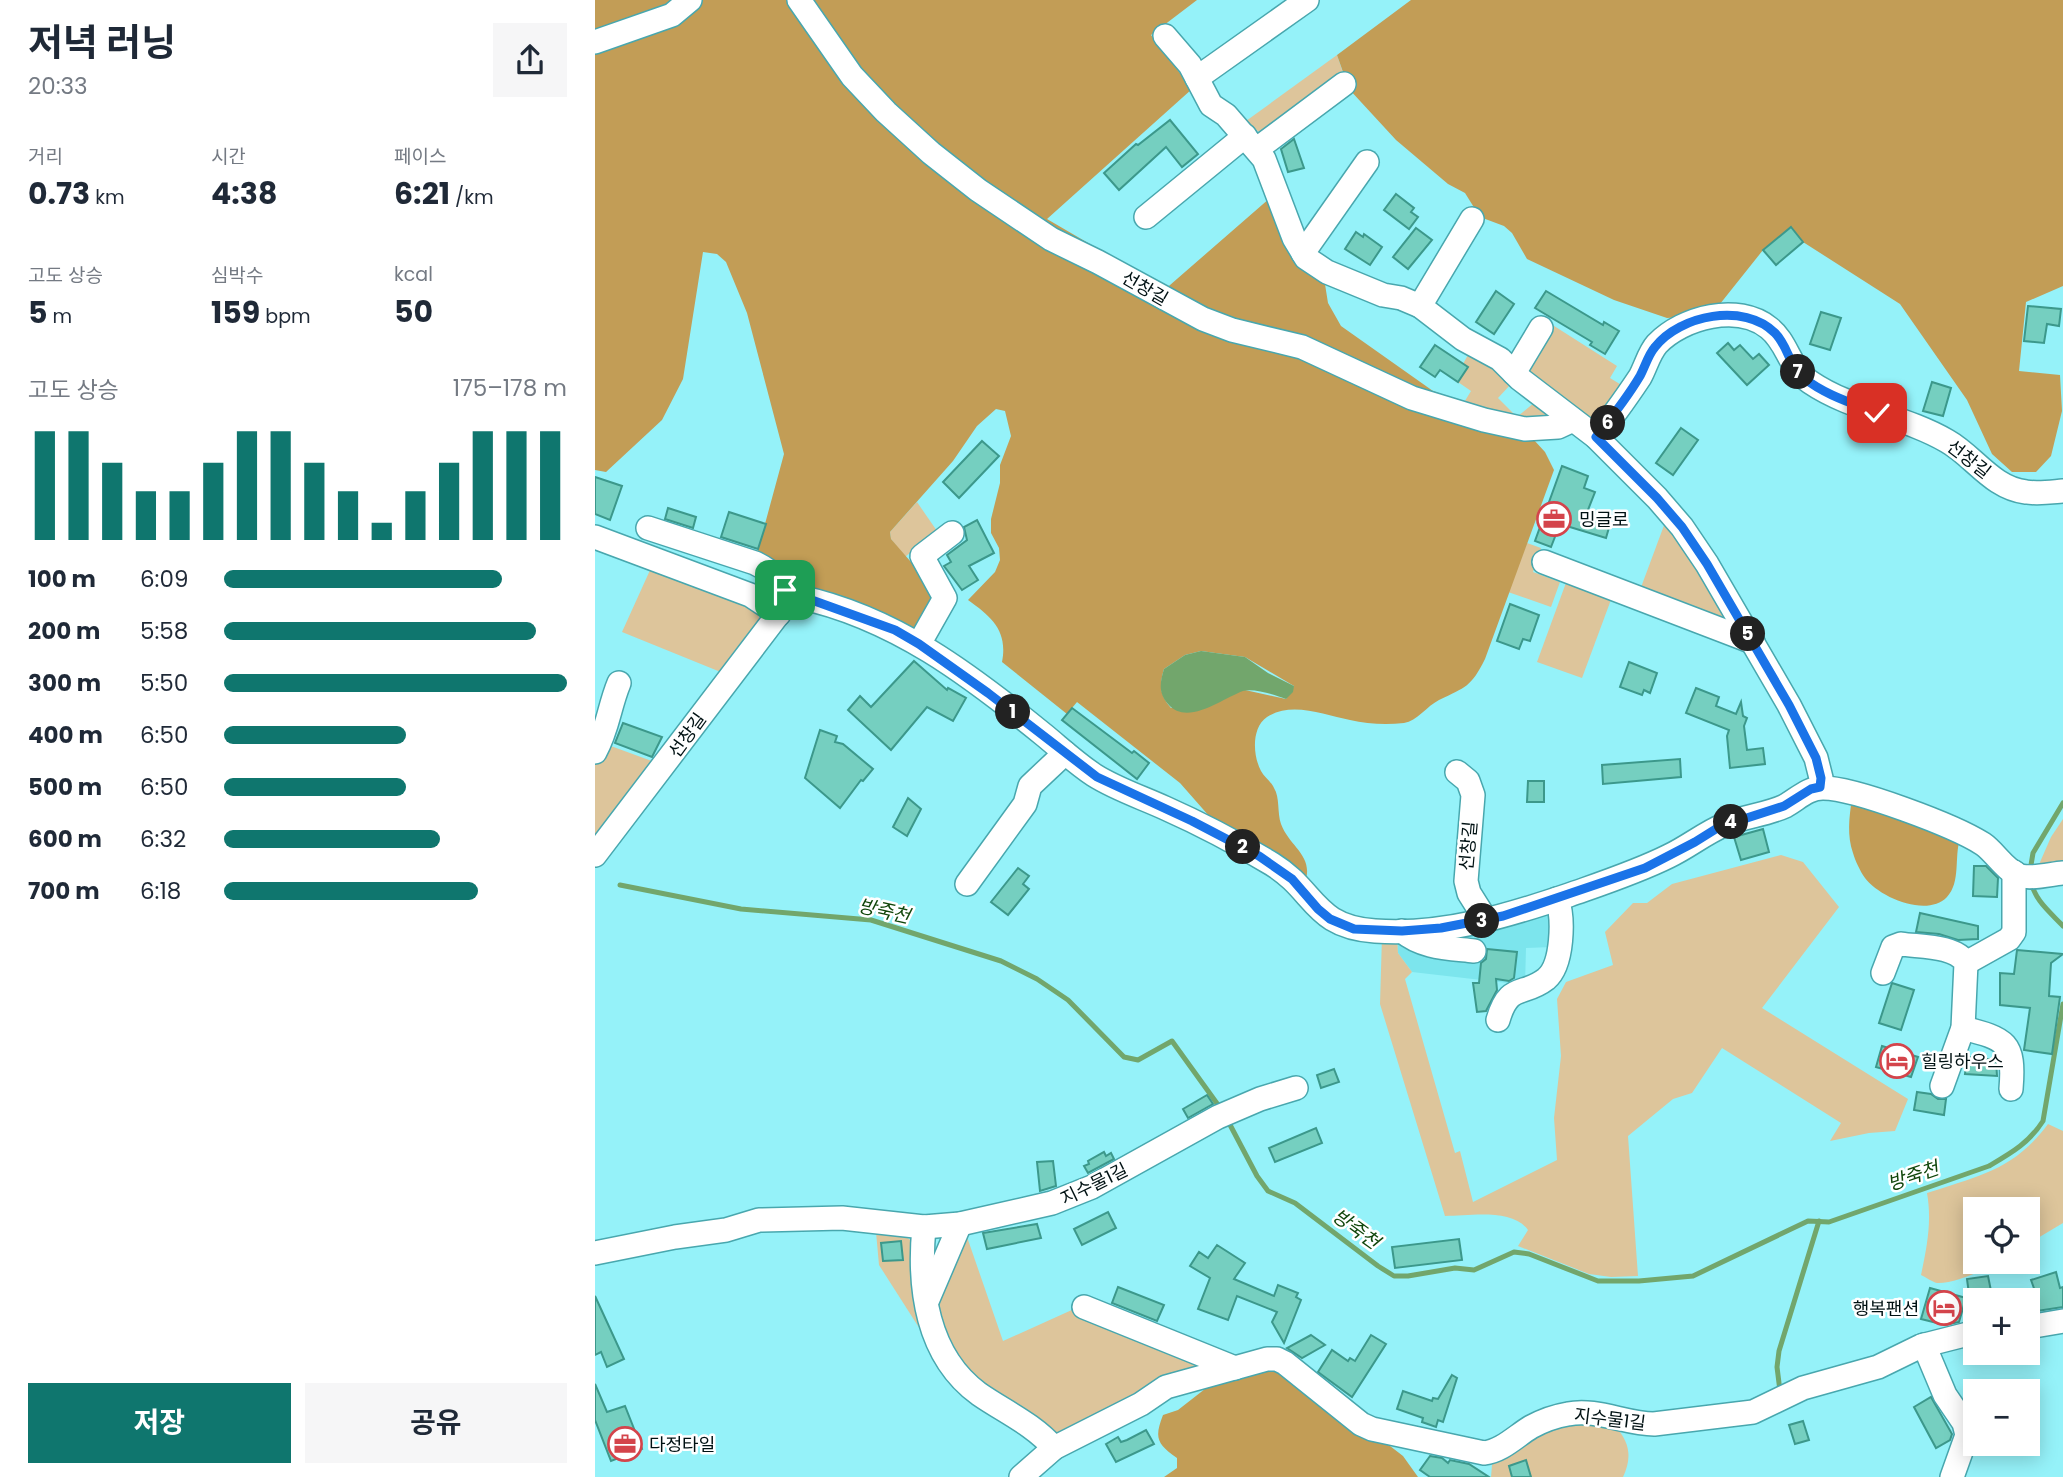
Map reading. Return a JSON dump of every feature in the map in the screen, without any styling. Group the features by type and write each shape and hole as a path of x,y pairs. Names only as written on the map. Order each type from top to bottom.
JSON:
{"lane":[{"path":"595,42 672,15 689,0"},
{"name":"선창길","path":"799,0 852,76 886,112 931,153 978,190 1051,239 1203,319 1232,330 1302,347 1412,398 1484,420 1525,429 1558,426 1573,420"},
{"path":"1197,78 1307,0"},
{"path":"1165,36 1190,65 1211,105 1226,115 1265,159 1294,238 1306,258 1327,272 1383,295 1401,298 1420,306 1463,339 1500,359 1596,437 1657,498 1682,527 1707,564 1789,705 1816,758 1821,778 1820,787"},
{"path":"1146,217 1251,142 1345,83"},
{"path":"1303,253 1367,162"},
{"path":"1420,306 1472,219"},
{"name":"선창길","path":"1596,437 1623,403 1651,353 1661,341 1678,329 1710,316 1739,315 1768,326 1778,335 1795,369 1802,377 1827,392 1946,440 1991,477 2013,489 2037,493 2063,491"},
{"path":"1514,373 1541,328"},
{"path":"648,528 768,569 780,582 784,607"},
{"path":"919,644 945,598 922,556 952,533"},
{"path":"595,537 784,607"},
{"path":"1544,562 1753,642"},
{"path":"784,607 799,597 809,599 885,625 919,644 1107,782 1192,821 1277,867 1330,919 1354,929 1402,931 1441,928 1486,920 1557,899 1645,868 1719,827 1784,806 1811,789 1820,787 1850,792 1906,810 1954,830 1987,847 2017,874 2057,873"},
{"name":"선창길","path":"595,855 784,607"},
{"path":"595,752 608,727 613,697 619,683"},
{"path":"967,884 1025,804 1030,786 1065,753"},
{"name":"선창길","path":"1457,772 1468,781 1473,795 1466,881 1469,892 1486,920"},
{"path":"1966,963 2009,939 2014,932 2017,874"},
{"path":"1498,1020 1506,1000 1513,993 1546,979 1553,971 1562,922 1557,899"},
{"path":"1402,931 1412,940 1430,946 1473,951"},
{"path":"1884,973 1893,947 1901,944 1953,952 1962,956 1966,963 1963,1028 1942,1086"},
{"path":"1963,1028 1992,1035 2003,1042 2010,1052 2013,1065 2011,1089"},
{"name":"지수물1길","path":"595,1253 726,1230 759,1220 842,1219 924,1227 960,1224 1066,1200 1224,1114 1296,1088"},
{"path":"926,1302 960,1224"},
{"path":"924,1227 922,1258 926,1302 931,1329 939,1348 963,1381 1029,1425 1054,1448"},
{"path":"1084,1307 1235,1368"},
{"path":"2040,1325 2063,1321"},
{"name":"지수물1길","path":"1021,1477 1054,1448 1141,1404 1166,1387 1267,1359 1277,1359 1285,1363 1361,1424 1372,1429 1483,1452 1500,1449 1533,1426 1566,1414 1593,1413 1639,1424 1654,1424 1753,1412 1803,1388 1866,1371 1924,1345 1963,1335"},
{"path":"1924,1345 1945,1395 1964,1423 1967,1435 1952,1477"}],"shaded area":[{"path":"595,0 684,0 595,37"},
{"path":"696,0 792,0 847,77 1096,265 1534,440 1545,452 1554,470 1485,659 1471,681 1404,723 1363,722 1287,710 1267,717 1258,728 1255,750 1258,765 1276,792 1281,824 1304,859 1307,875 1304,885 1224,833 1180,783 1077,702 1067,714 1002,662 1003,642 1000,633 991,619 968,600 995,572 1000,560 999,548 991,533 991,519 1000,483 1000,465 1011,436 1005,411 996,409 977,426 953,461 890,532 891,539 937,592 917,636 797,592 756,557 784,454 747,313 726,262 717,254 703,252 683,379 662,420 606,472 595,470 595,47","holes":["1201,651 1245,657 1294,686 1286,699 1245,690 1171,708 1165,699 1161,685 1164,669 1185,655"]},
{"path":"806,0 1197,0 1151,35 1192,89 1047,219 1112,257 1162,292 1270,198 1293,254 1303,266 1324,278 1328,303 1341,326 1433,391 1464,402 1460,409 1420,397 1367,375 1305,344 1231,326 1203,316 1016,211 920,138 888,107 856,71"},
{"path":"1411,0 2063,0 2063,286 2026,302 2019,371 2060,375 2062,411 2051,456 2036,472 2012,472 1992,454 1967,400 1900,304 1803,242 1791,227 1763,250 1716,309 1694,316 1667,318 1614,300 1527,259 1512,233 1504,226 1480,217 1465,193 1448,184 1396,140 1349,89 1337,55"},
{"path":"1337,55 1343,73 1259,132 1246,121"},
{"path":"1551,324 1617,366 1610,378 1623,386 1602,417 1588,417 1527,376 1525,364"},
{"path":"1469,353 1494,364 1511,384 1498,398 1517,417 1535,402 1562,422 1538,426 1460,409 1471,391 1458,382 1468,368 1463,364"},
{"path":"917,502 937,531 905,557 891,539 890,532"},
{"path":"1666,520 1690,553 1731,624 1640,590"},
{"path":"1527,543 1541,548 1533,572 1560,582 1551,607 1508,592"},
{"path":"651,568 727,593 753,609 759,617 761,628 728,675 622,632"},
{"path":"1567,580 1612,597 1582,678 1537,662"},
{"path":"1201,651 1245,657 1294,686 1293,692 1286,699 1248,690 1195,712 1176,710 1168,704 1161,692 1164,669 1185,655"},
{"path":"608,745 660,764 595,848 595,765"},
{"path":"1852,799 1960,839 1956,877 1947,897 1928,906 1916,905 1892,898 1865,878 1851,847 1849,826"},
{"path":"2063,819 2063,867 2037,869 2051,837"},
{"path":"1781,855 1803,862 1839,907 1762,1008 1908,1099 1895,1131 1830,1141 1841,1123 1722,1048 1692,1093 1673,1099 1628,1136 1638,1276 1611,1277 1589,1274 1518,1246 1528,1230 1512,1219 1490,1215 1445,1216 1380,1004 1382,936 1397,937 1398,953 1412,972 1405,979 1455,1153 1460,1151 1473,1202 1557,1160 1554,1118 1561,1056 1557,999 1566,982 1613,965 1605,932 1633,903 1647,903 1672,884"},
{"path":"1545,910 1554,917 1552,947 1526,948 1525,985 1412,972 1398,953 1397,937"},
{"path":"2048,1124 2063,1131 2063,1223 2040,1237 2040,1197 1963,1197 1963,1274 1974,1274 1944,1283 1921,1275 1929,1224 1927,1193 1979,1176 2008,1162"},
{"path":"876,1232 906,1237 915,1243 925,1337 879,1265"},
{"path":"966,1234 1003,1341 1074,1309 1212,1364 1059,1439 970,1381 933,1310"},
{"path":"1276,1368 1354,1429 1390,1446 1403,1456 1418,1477 1164,1477 1177,1468 1177,1458 1165,1449 1159,1440 1163,1415 1178,1410 1219,1378"},
{"path":"1562,1421 1616,1427 1628,1451 1628,1463 1623,1477 1491,1477 1492,1465 1499,1455"}],"building":[{"path":"1170,120 1198,154 1182,167 1166,147 1119,190 1104,173 1136,144"},
{"path":"1294,139 1304,168 1288,172 1281,149"},
{"path":"1396,194 1414,208 1411,212 1418,217 1409,229 1384,210"},
{"path":"1791,227 1803,242 1776,265 1763,250"},
{"path":"1416,228 1432,240 1408,269 1393,257"},
{"path":"1356,232 1363,237 1364,234 1382,247 1370,265 1345,249"},
{"path":"1496,291 1514,304 1494,334 1476,322"},
{"path":"1546,291 1603,325 1604,322 1619,331 1605,354 1590,345 1592,342 1535,308"},
{"path":"2028,306 2061,309 2059,326 2047,324 2044,343 2024,341"},
{"path":"1821,312 1841,318 1830,350 1810,344"},
{"path":"1728,343 1734,350 1740,345 1753,359 1759,354 1769,365 1747,385 1717,353"},
{"path":"1435,345 1468,367 1458,382 1440,370 1435,377 1420,367"},
{"path":"1932,382 1951,388 1943,416 1923,411"},
{"path":"1681,428 1698,440 1673,475 1656,463"},
{"path":"982,441 999,456 959,498 943,482"},
{"path":"1562,466 1588,476 1584,488 1595,492 1586,515 1610,524 1606,538 1560,524 1551,547 1535,541"},
{"path":"595,477 622,486 610,520 595,514"},
{"path":"668,508 696,517 693,528 665,519"},
{"path":"729,512 766,524 758,549 721,537"},
{"path":"977,520 994,553 969,566 978,580 962,590 944,566 951,562 947,555 967,540 964,527"},
{"path":"1510,604 1539,615 1530,641 1523,639 1519,649 1497,641"},
{"path":"914,661 947,690 948,688 966,698 953,721 927,707 891,750 848,710 860,696 871,707"},
{"path":"1629,662 1657,673 1650,693 1644,690 1642,695 1620,687"},
{"path":"1696,688 1719,697 1716,706 1736,714 1741,702 1743,716 1747,718 1744,726 1747,750 1763,748 1765,764 1730,768 1727,736 1729,730 1686,713"},
{"path":"1072,708 1149,763 1137,779 1062,720"},
{"path":"623,723 662,737 652,757 615,743"},
{"path":"820,730 837,736 835,742 843,744 873,769 840,808 805,778"},
{"path":"1680,759 1681,777 1603,784 1602,765"},
{"path":"1528,781 1544,781 1544,802 1527,802"},
{"path":"908,798 921,809 907,836 893,827"},
{"path":"1763,829 1769,852 1741,860 1734,837"},
{"path":"1974,866 1986,866 1998,878 1997,897 1973,896"},
{"path":"1018,868 1029,876 1023,884 1029,889 1008,915 991,902"},
{"path":"1920,913 1978,926 1978,939 1958,940 1939,934 1916,932"},
{"path":"1487,949 1517,952 1514,978 1509,981 1496,979 1497,990 1486,1011 1477,1012 1473,983 1479,983 1481,963 1486,959"},
{"path":"2017,950 2063,954 2051,963 2049,996 2060,997 2052,1054 2024,1050 2030,1008 2000,1005 2000,973 2014,974"},
{"path":"1892,983 1914,990 1901,1030 1879,1023"},
{"path":"1882,1046 1918,1057 1911,1077 1876,1067"},
{"path":"1967,1057 1996,1060 1997,1076 1965,1074"},
{"path":"1334,1069 1339,1082 1321,1088 1317,1075"},
{"path":"1917,1092 1946,1099 1944,1115 1914,1110"},
{"path":"1207,1095 1213,1104 1188,1118 1183,1109"},
{"path":"1316,1128 1322,1143 1275,1162 1269,1148"},
{"path":"1104,1152 1106,1156 1111,1153 1114,1159 1088,1173 1084,1166"},
{"path":"1053,1161 1056,1186 1040,1191 1037,1162"},
{"path":"1108,1212 1116,1228 1082,1245 1074,1229"},
{"path":"1037,1224 1041,1238 987,1249 983,1233"},
{"path":"1459,1239 1462,1260 1395,1268 1392,1247"},
{"path":"901,1241 903,1260 883,1261 881,1243"},
{"path":"1217,1245 1245,1263 1234,1279 1274,1296 1278,1285 1298,1293 1296,1297 1301,1300 1284,1343 1272,1322 1277,1312 1237,1296 1228,1320 1198,1309 1210,1278 1190,1266 1199,1252 1208,1258"},
{"path":"2056,1272 2060,1288 2063,1287 2063,1307 2040,1311 2040,1288 2034,1288 2031,1280"},
{"path":"1988,1276 1990,1288 1968,1288 1967,1279"},
{"path":"1118,1287 1164,1305 1157,1321 1112,1303"},
{"path":"1930,1288 1963,1297 1959,1322 1945,1325 1921,1319"},
{"path":"595,1296 624,1359 607,1367 601,1352 595,1355"},
{"path":"1311,1335 1325,1345 1302,1358 1287,1348"},
{"path":"1371,1335 1386,1344 1352,1397 1318,1372 1332,1350 1348,1361 1350,1358 1355,1361"},
{"path":"1452,1375 1457,1378 1443,1422 1438,1420 1436,1427 1422,1422 1423,1418 1397,1409 1403,1391 1432,1401 1433,1398 1438,1399"},
{"path":"595,1384 607,1412 625,1406 642,1449 611,1461 595,1420"},
{"path":"1931,1397 1952,1434 1950,1440 1936,1448 1914,1407"},
{"path":"1803,1421 1809,1440 1795,1444 1789,1425"},
{"path":"1146,1430 1154,1444 1116,1462 1106,1444 1118,1437 1121,1442 1127,1440"},
{"path":"1430,1456 1442,1458 1448,1463 1450,1460 1469,1464 1489,1477 1430,1477 1420,1470"},
{"path":"1526,1460 1531,1477 1512,1477 1509,1466"}],"waterway":[{"name":"방죽천","path":"2030,871 2033,853 2063,803"},
{"name":"방죽천","path":"2031,881 2039,900 2063,926"},
{"name":"방죽천","path":"620,885 741,909 871,920 1001,961 1037,979 1068,1000 1124,1057 1138,1060 1172,1041 1221,1109"},
{"name":"방죽천","path":"1228,1121 1257,1176 1268,1191 1295,1203 1394,1276 1455,1268 1474,1270 1514,1252 1529,1254 1598,1281 1639,1281 1693,1276 1808,1221 1829,1222 1989,1166 2019,1147 2043,1121 2063,1004"},
{"path":"1780,1391 1777,1367 1779,1351 1819,1221"}],"place":[{"name":"밍글로","path":"1554,519"},
{"name":"힐링하우스","path":"1897,1061"},
{"name":"행복팬션","path":"1944,1308"},
{"name":"다정타일","path":"625,1444"}],"route":[{"path":"785,590 789,601 799,597 809,599 864,617 919,644 1097,777 1192,821 1277,867 1292,879 1318,909 1342,925 1354,929 1402,931 1472,923 1503,916 1645,868 1719,827 1740,818 1784,806 1811,789 1820,787 1821,778 1816,758 1789,705 1707,564 1682,527 1657,498 1596,437 1623,403 1655,347 1678,329 1710,316 1739,315 1753,319 1768,326 1778,335 1795,369 1802,377 1827,392 1877,413"}]}
